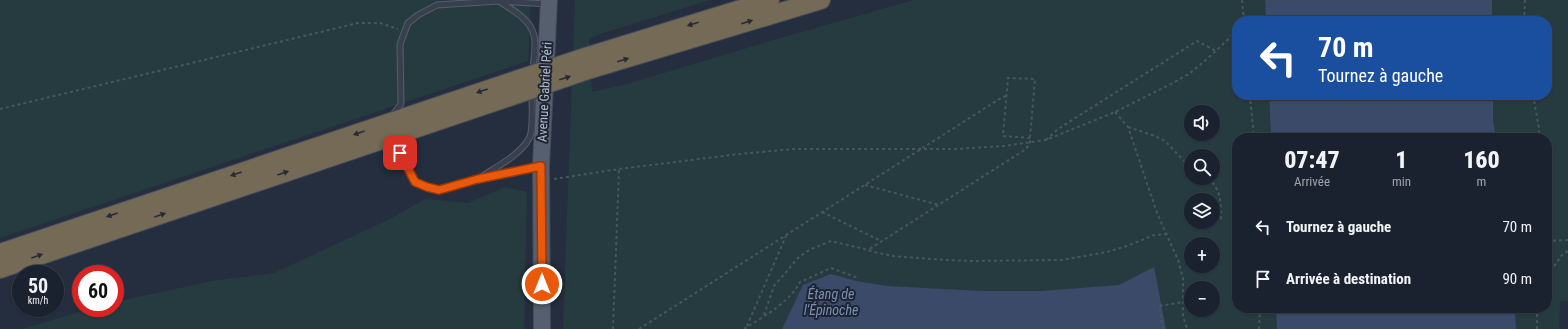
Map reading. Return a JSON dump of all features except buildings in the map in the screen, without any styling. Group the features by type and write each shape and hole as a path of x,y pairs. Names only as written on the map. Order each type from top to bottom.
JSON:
{"highway":[{"path":"0,253 417,113 519,86 770,0"},
{"path":"585,64 821,0"},
{"path":"0,269 371,143 417,113"}],"main road":[{"name":"Avenue Gabriel Péri","path":"542,329 541,166 549,2"}],"lane":[{"path":"386,123 401,104 400,44 408,24 418,15 437,5 498,1 549,2"},
{"path":"478,179 521,150 528,141 531,133 534,37 529,25 521,17 498,1"},
{"path":"400,153 417,113 401,104"},
{"path":"371,143 400,153 415,182 439,190 478,179 541,166"}],"path":[{"path":"1242,0 1244,16"},
{"path":"1524,16 1526,0"},
{"path":"0,109 358,23 380,23 405,31"},
{"path":"553,179 739,154 794,149 954,149 1030,143 1046,140 1115,112 1189,74 1232,36"},
{"path":"1046,140 1058,128 1197,41 1216,51"},
{"path":"868,250 1026,149 1030,143 1035,79 1008,78 1003,136 1030,138"},
{"path":"639,329 1006,96"},
{"path":"1250,100 1254,133"},
{"path":"1534,100 1539,133"},
{"path":"1115,112 1128,128 1166,234 1178,260 1183,278 1184,302 1159,306 1163,329"},
{"path":"1128,128 1155,136 1165,141 1184,161"},
{"path":"614,329 619,169"},
{"path":"866,185 940,205"},
{"path":"1214,185 1219,191 1221,202 1221,222"},
{"path":"822,212 881,241"},
{"path":"764,315 774,286 798,258 809,250 831,242 893,256 930,259 970,261 1062,260 1107,252 1154,235 1166,234"},
{"path":"746,328 786,235"},
{"path":"1552,241 1568,240"},
{"path":"1552,269 1562,255 1568,251"},
{"path":"746,328 794,292 800,282 815,276 824,270 831,268 858,278"},
{"path":"1260,313 1260,329"},
{"path":"1537,313 1537,329"},
{"path":"1184,317 1187,329"}],"green space":[{"path":"0,0 531,0 528,61 0,238"},
{"path":"575,0 710,0 600,34 589,39 592,92 627,84 914,0 1265,0 1266,16 1232,16 1232,100 1269,100 1271,133 1232,133 1232,313 1276,313 1277,329 563,329"},
{"path":"1492,0 1568,0 1568,301 1560,302 1559,329 1516,329 1515,313 1552,313 1552,133 1495,133 1493,120 1493,100 1552,100 1552,16 1492,16"},
{"path":"505,187 527,192 524,329 23,329 72,314 72,317 124,317 124,300 212,281 274,273 392,218 425,199 468,203"}],"water":[{"path":"1265,0 1492,0 1492,16 1266,16"},
{"path":"1269,100 1493,100 1493,120 1495,133 1271,133"},
{"name":"Étang de l'Épinoche","path":"1154,267 1166,329 782,329 803,285 831,274 856,281 887,286 981,291 1041,291 1119,285"},
{"path":"1276,313 1515,313 1516,329 1277,329"}],"route":[{"path":"400,153 415,182 439,190 478,179 541,166 542,284"}]}
